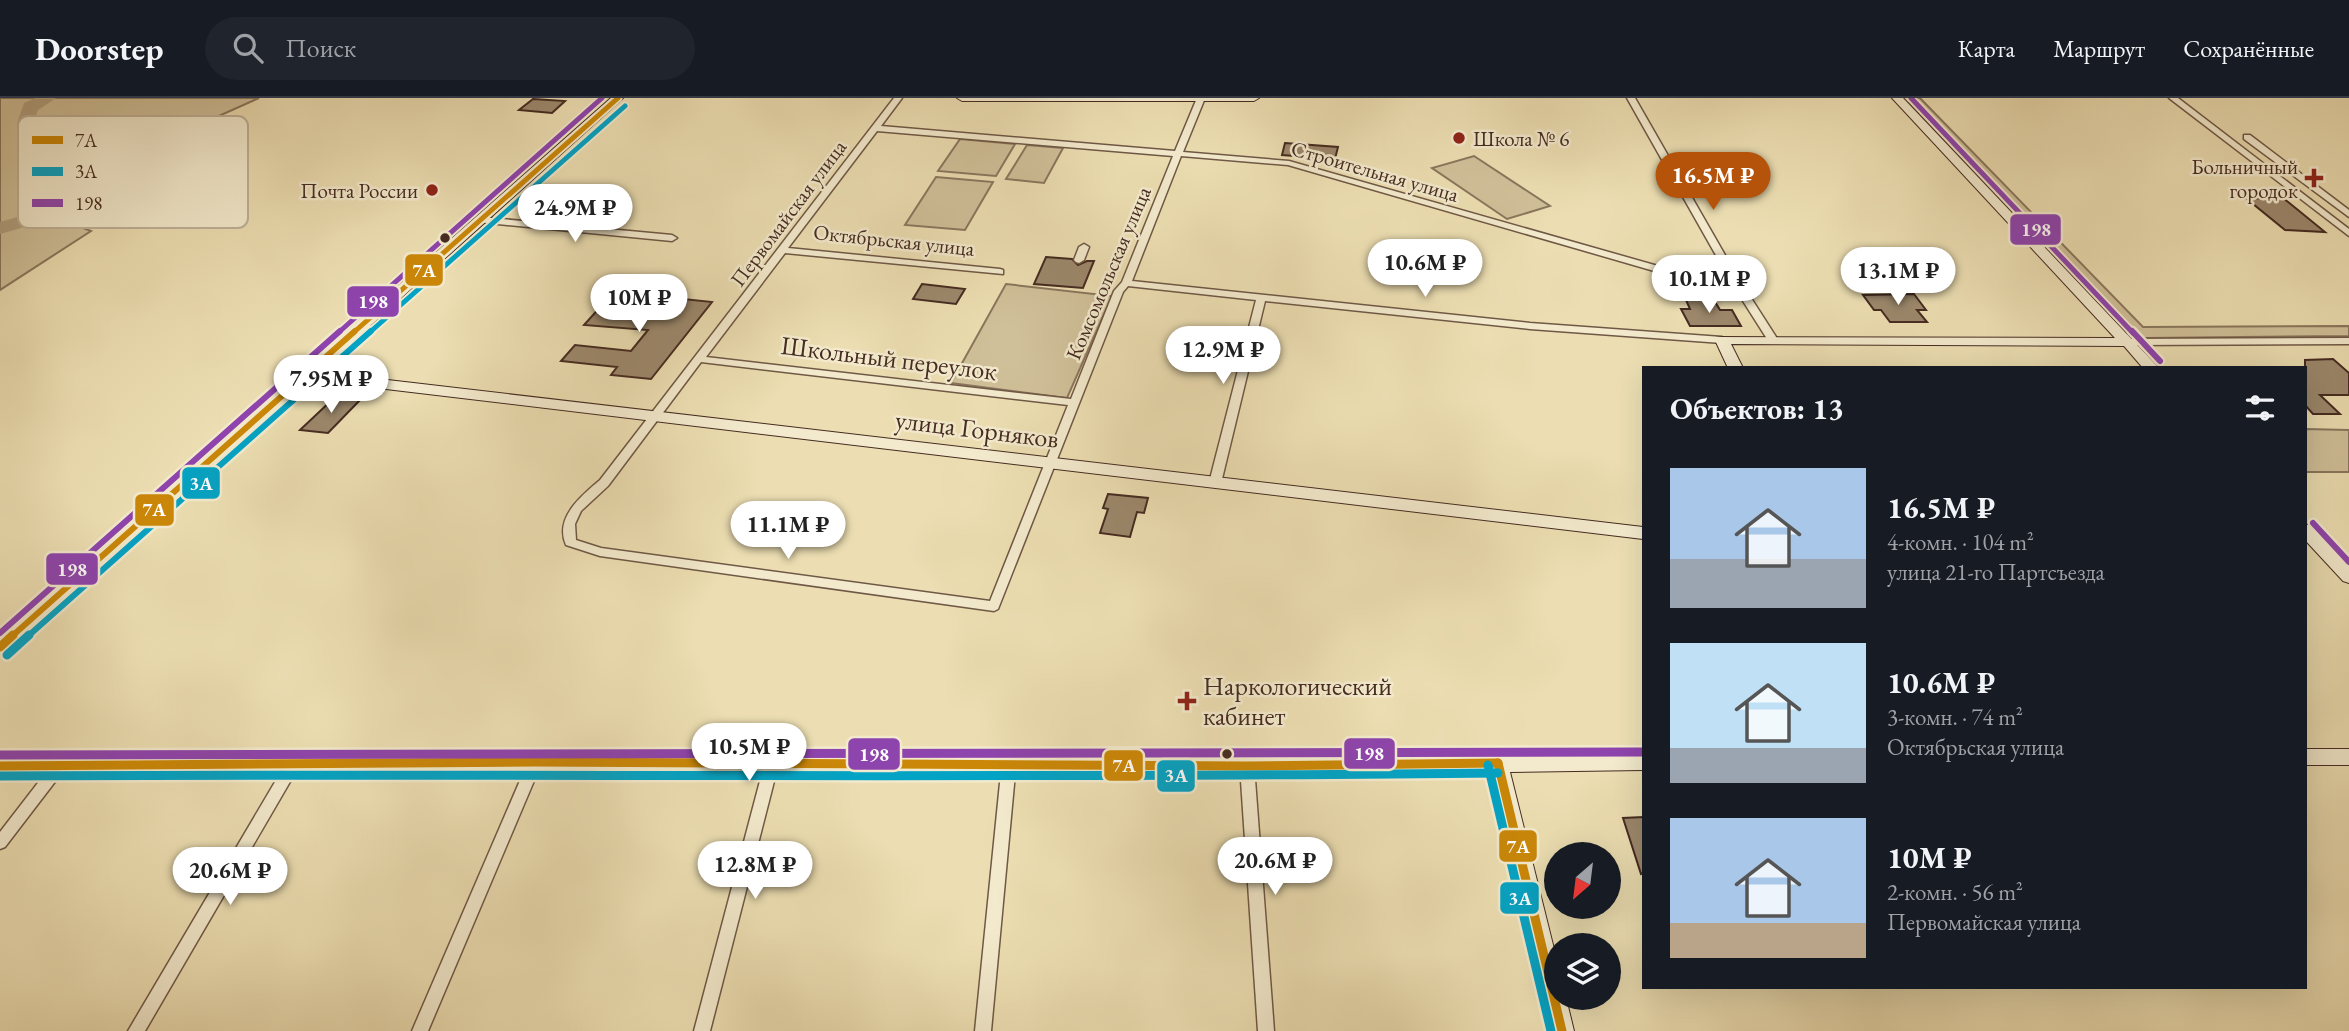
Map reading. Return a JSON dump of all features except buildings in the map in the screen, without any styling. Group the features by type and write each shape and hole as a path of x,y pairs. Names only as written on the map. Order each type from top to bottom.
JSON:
{"main road":[{"path":"0,648 150,518 306,374 618,98"},
{"path":"962,98 1254,98"},
{"path":"1901,100 2150,366"},
{"path":"1735,366 1722,340 2128,342"},
{"name":"улица Горняков","path":"306,374 1642,533"},
{"path":"2307,532 2349,577"},
{"path":"2307,757 2349,757"},
{"path":"0,766 1009,762 1247,766 1642,762"},
{"path":"1498,763 1562,1031"}],"street":[{"name":"Первомайская улица","path":"898,98 604,483 582,502 572,516 567,534 570,542 600,552 994,606 1052,462"},
{"name":"Комсомольская улица","path":"1052,462 1119,291 1126,283 1201,98"},
{"path":"1631,98 1732,276 1773,340"},
{"path":"2173,98 2349,233"},
{"name":"Строительная улица","path":"875,128 1289,163 1671,273 1732,276"},
{"path":"2247,137 2349,214"},
{"path":"480,220 673,238"},
{"path":"1079,260 1084,247"},
{"name":"Октябрьская улица","path":"783,250 1000,272"},
{"path":"1126,283 1530,326 1722,340"},
{"path":"1215,483 1261,297"},
{"path":"2128,342 2349,341"},
{"name":"Школьный переулок","path":"698,359 1075,403"},
{"path":"421,1031 535,762"},
{"path":"702,1031 772,762"},
{"path":"983,1031 1009,762"},
{"path":"136,1031 293,765"},
{"path":"0,843 59,766"},
{"path":"1247,766 1266,1031"}],"shaded area":[{"path":"0,98 259,98 219,116 18,116 18,228 83,228 91,231 0,290"},
{"path":"1908,98 1920,98 2143,327 2349,326 2349,336 2145,338 2130,334 1910,104"},
{"path":"960,139 1015,144 996,176 938,171"},
{"path":"1027,145 1063,148 1044,183 1006,179"},
{"path":"1474,156 1550,206 1507,219 1432,168"},
{"path":"936,177 993,182 965,230 905,225"},
{"path":"1006,284 1112,296 1067,398 951,383"},
{"path":"2307,429 2349,430 2349,472 2307,472"}],"waterway":[{"path":"27,116 30,107 48,98"},
{"path":"0,228 18,223"}],"transit line":[{"name":"198","path":"0,633 602,98"},
{"name":"7А","path":"0,647 618,98"},
{"name":"198","path":"1911,98 2160,361"},
{"name":"3А","path":"7,655 625,106"},
{"name":"198","path":"2313,523 2349,562"},
{"name":"198","path":"0,755 1642,752"},
{"name":"7А","path":"0,766 535,762 1247,766 1498,763"},
{"name":"7А","path":"1498,763 1562,1031"},
{"name":"3А","path":"1488,765 1551,1031"},
{"name":"3А","path":"0,776 535,773 1247,776 1498,773"}],"place":[{"name":"Школа № 6","path":"1459,138"},
{"name":"Больничный городок","path":"2314,178"},
{"name":"Почта России","path":"432,190"},
{"name":"Наркологический кабинет","path":"1187,701"}]}
